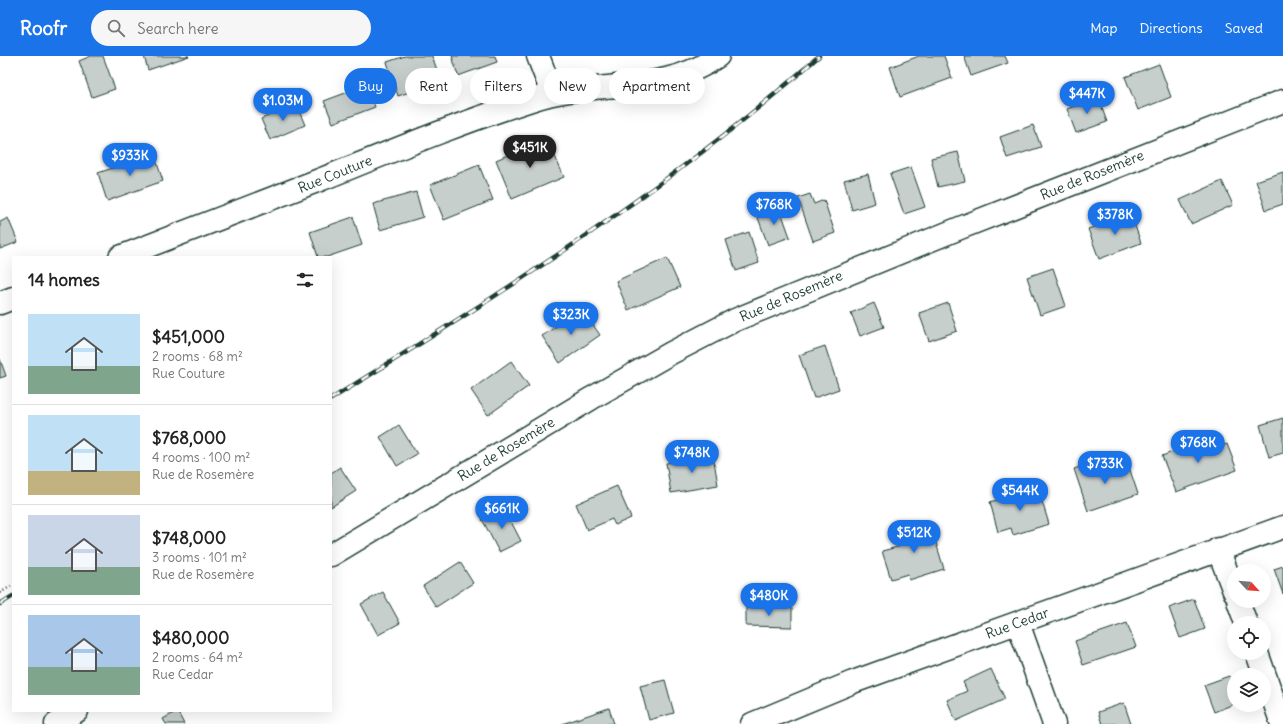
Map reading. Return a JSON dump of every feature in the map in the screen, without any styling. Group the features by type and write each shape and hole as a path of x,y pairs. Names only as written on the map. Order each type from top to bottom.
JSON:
{"street":[{"path":"538,56 544,72"},
{"name":"Rue Couture","path":"601,88 654,82 697,69 718,56"},
{"name":"Rue Couture","path":"123,256 446,130 544,96"},
{"name":"Rue de Rosemère","path":"332,554 586,401 665,356 735,320 960,228 1283,101"},
{"path":"0,303 12,298"},
{"name":"Rue Cedar","path":"752,724 853,682 1283,526"},
{"path":"1218,549 1227,573"},
{"path":"1018,623 1054,724"},
{"path":"1259,660 1282,724"},
{"path":"56,724 76,712"}],"path":[{"path":"0,593 12,586"}],"building":[{"path":"91,56 103,56 115,89 92,97 79,61"},
{"path":"144,56 189,56 148,70"},
{"path":"405,56 432,56 436,68 405,68 405,94 398,96 397,68 389,68 387,62"},
{"path":"452,56 495,56 497,62 480,68 470,68 470,72 462,75 462,68 456,68"},
{"path":"919,56 944,56 952,78 900,97 890,67"},
{"path":"964,56 1005,56 1008,63 971,76"},
{"path":"1159,64 1171,97 1138,110 1125,77"},
{"path":"344,94 344,104 374,104 375,107 333,123 324,101"},
{"path":"1098,97 1107,122 1076,133 1067,109"},
{"path":"296,104 305,125 270,140 261,119"},
{"path":"1033,125 1041,147 1007,158 1000,137"},
{"path":"547,138 564,177 512,199 496,160"},
{"path":"958,152 965,181 938,187 931,158"},
{"path":"154,154 163,181 107,201 98,173"},
{"path":"479,165 493,200 444,220 430,185"},
{"path":"911,167 925,207 904,214 890,174"},
{"path":"1283,172 1283,204 1266,210 1256,181"},
{"path":"868,174 875,203 852,210 844,180"},
{"path":"1222,181 1233,205 1191,224 1180,200"},
{"path":"416,192 423,217 380,230 373,204"},
{"path":"810,194 814,204 824,200 835,233 813,241 798,198"},
{"path":"779,206 790,237 768,245 757,215"},
{"path":"1131,214 1141,243 1099,259 1088,229"},
{"path":"353,217 362,245 330,256 318,256 310,232"},
{"path":"8,218 18,242 0,249 0,222"},
{"path":"749,232 759,263 736,271 726,240"},
{"path":"667,258 680,287 628,310 616,281"},
{"path":"1053,268 1066,306 1040,315 1027,277"},
{"path":"874,303 884,327 860,336 851,313"},
{"path":"948,303 957,331 929,341 919,313"},
{"path":"582,309 600,335 560,363 542,336"},
{"path":"825,346 839,389 814,398 799,355"},
{"path":"0,359 6,376 0,378"},
{"path":"511,361 529,386 488,415 471,390"},
{"path":"1283,418 1283,453 1269,457 1260,425"},
{"path":"399,425 417,454 397,466 380,437"},
{"path":"1212,437 1216,448 1227,444 1237,470 1176,492 1162,456"},
{"path":"713,455 718,485 671,493 666,463"},
{"path":"1099,460 1103,472 1128,464 1138,494 1088,511 1074,469"},
{"path":"340,467 356,491 332,506 332,472"},
{"path":"617,486 631,518 615,525 612,519 587,530 576,504"},
{"path":"1038,488 1049,524 1013,535 1011,528 998,532 990,502"},
{"path":"504,508 521,541 499,552 482,519"},
{"path":"930,523 944,569 909,580 908,574 891,579 882,551 901,546 897,534"},
{"path":"460,562 473,583 436,607 423,586"},
{"path":"1283,566 1283,594 1274,569"},
{"path":"383,592 400,623 378,635 361,604"},
{"path":"1194,599 1205,629 1180,638 1169,608"},
{"path":"746,606 792,608 792,627 746,626"},
{"path":"1127,623 1136,647 1083,665 1075,641"},
{"path":"991,669 1005,699 956,721 947,700 967,691 963,682"},
{"path":"1227,677 1227,707 1214,712 1204,685"},
{"path":"665,680 674,713 649,720 640,686"},
{"path":"1124,703 1131,724 1102,724 1098,712"},
{"path":"609,708 614,724 562,724"},
{"path":"178,712 184,724 166,724 163,719"}],"railway":[{"path":"332,398 458,320 644,195 704,151 762,105 819,56"},
{"path":"0,604 12,597"}]}
